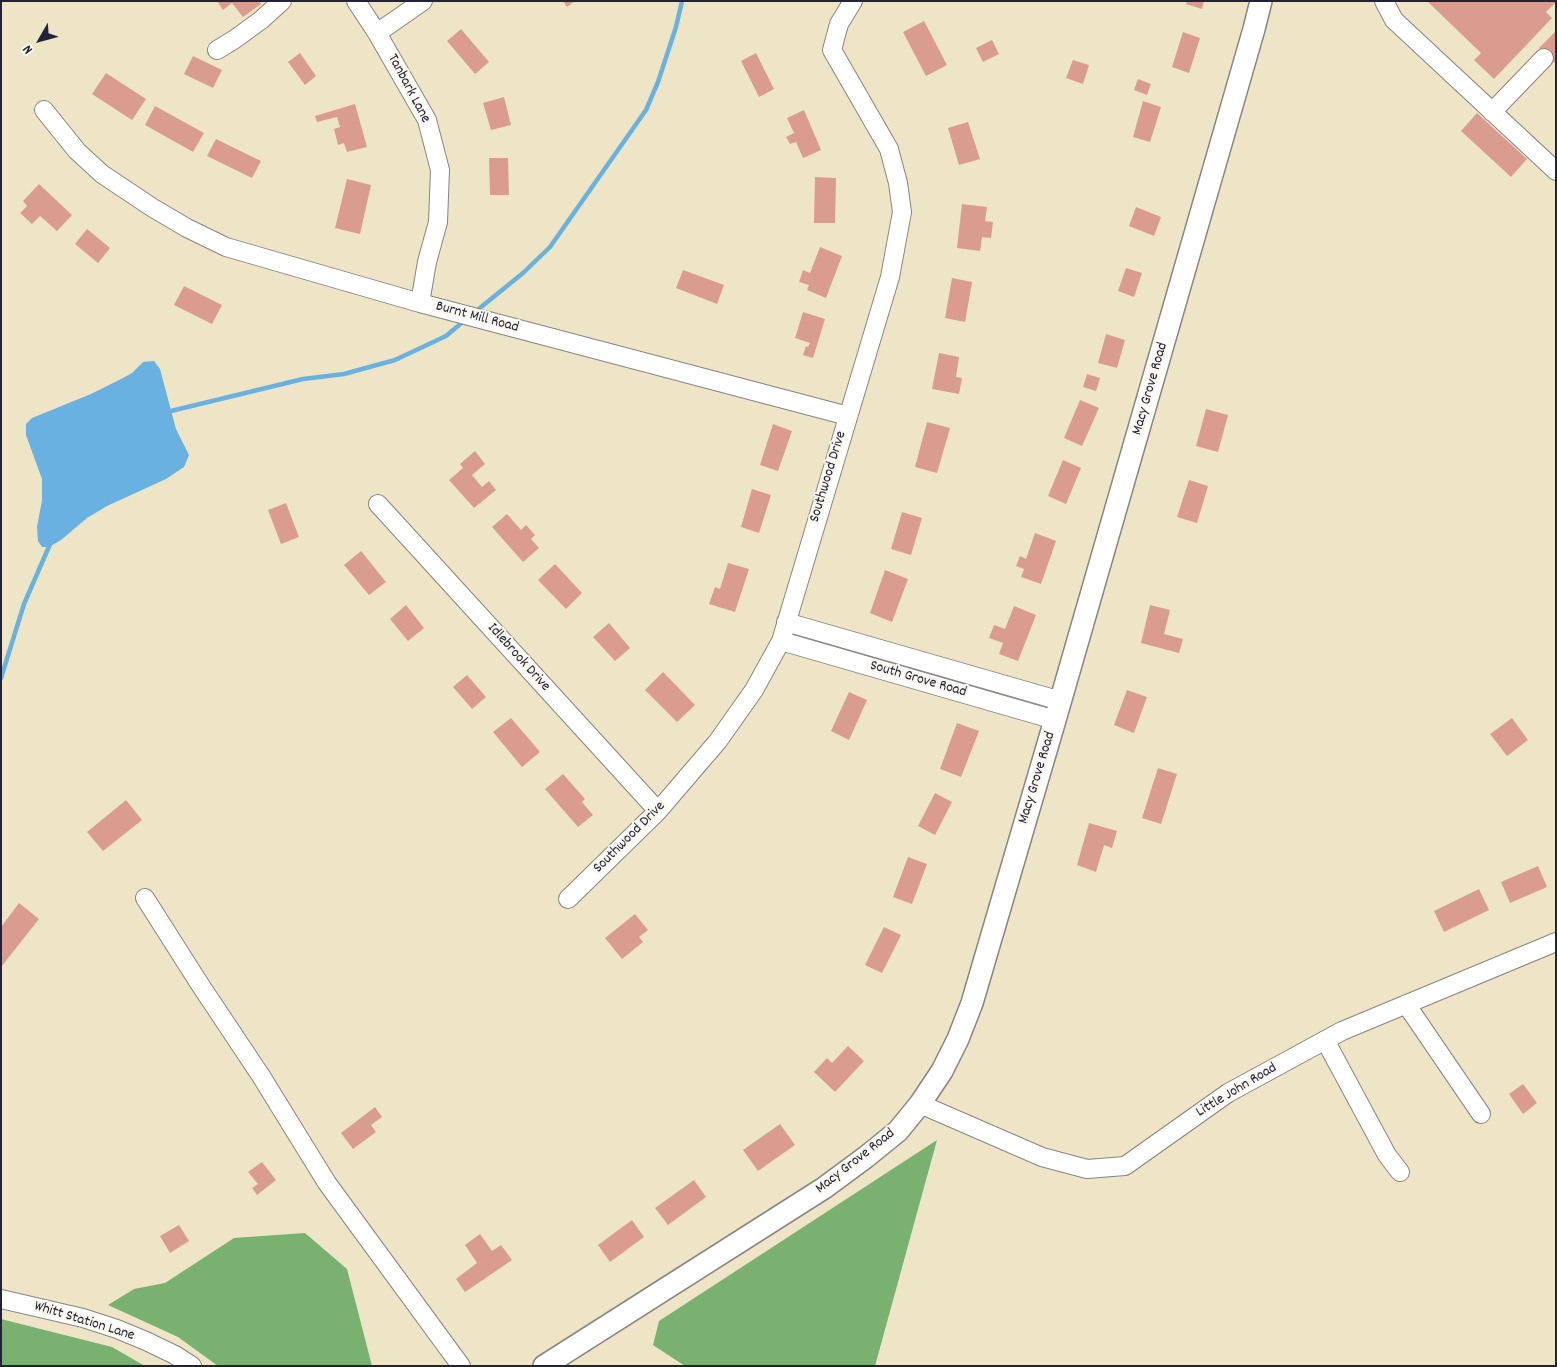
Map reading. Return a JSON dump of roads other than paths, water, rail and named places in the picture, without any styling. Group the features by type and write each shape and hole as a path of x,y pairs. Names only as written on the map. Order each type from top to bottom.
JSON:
{"main road":[{"name":"Macy Grove Road","path":"544,1366 824,1188 866,1158 898,1131 920,1104 946,1063 972,1003 1261,1"}],"street":[{"path":"217,50 254,24 282,1"},
{"name":"Tanbark Lane","path":"356,1 377,33 427,120 440,170 438,222 427,262 420,303"},
{"path":"377,33 423,1"},
{"name":"Southwood Drive","path":"568,899 658,811 718,741 754,690 781,641 890,277 902,212 898,183 889,149 832,50 839,24 853,1"},
{"path":"1384,1 1394,20 1556,171"},
{"path":"1492,112 1544,58"},
{"name":"Burnt Mill Road","path":"44,110 77,151 102,174 187,228 226,246 420,303 848,416"},
{"name":"Idlebrook Drive","path":"378,504 658,811"},
{"name":"South Grove Road","path":"786,622 1058,710"},
{"name":"South Grove Road","path":"781,641 1058,710"},
{"path":"145,898 327,1183 461,1366"},
{"name":"Little John Road","path":"920,1104 1042,1156 1087,1170 1125,1166 1228,1093 1342,1031 1556,942"},
{"path":"1406,1004 1481,1114"},
{"path":"1325,1040 1387,1154 1400,1172"},
{"name":"Whitt Station Lane","path":"1,1298 83,1318 117,1329 175,1355 192,1366"}],"water":[{"path":"154,361 160,369 176,429 189,455 184,467 166,479 107,506 87,518 61,540 49,547 42,547 38,541 37,527 42,500 42,479 26,435 26,424 32,418 91,394 123,378 132,373 143,362"}],"waterway":[{"path":"475,312 523,273 550,247 646,110 658,82 676,27 682,1"},
{"path":"166,414 171,411 303,379 344,374 395,360 446,336 465,320"},
{"path":"1,678 24,604 51,542"}]}
